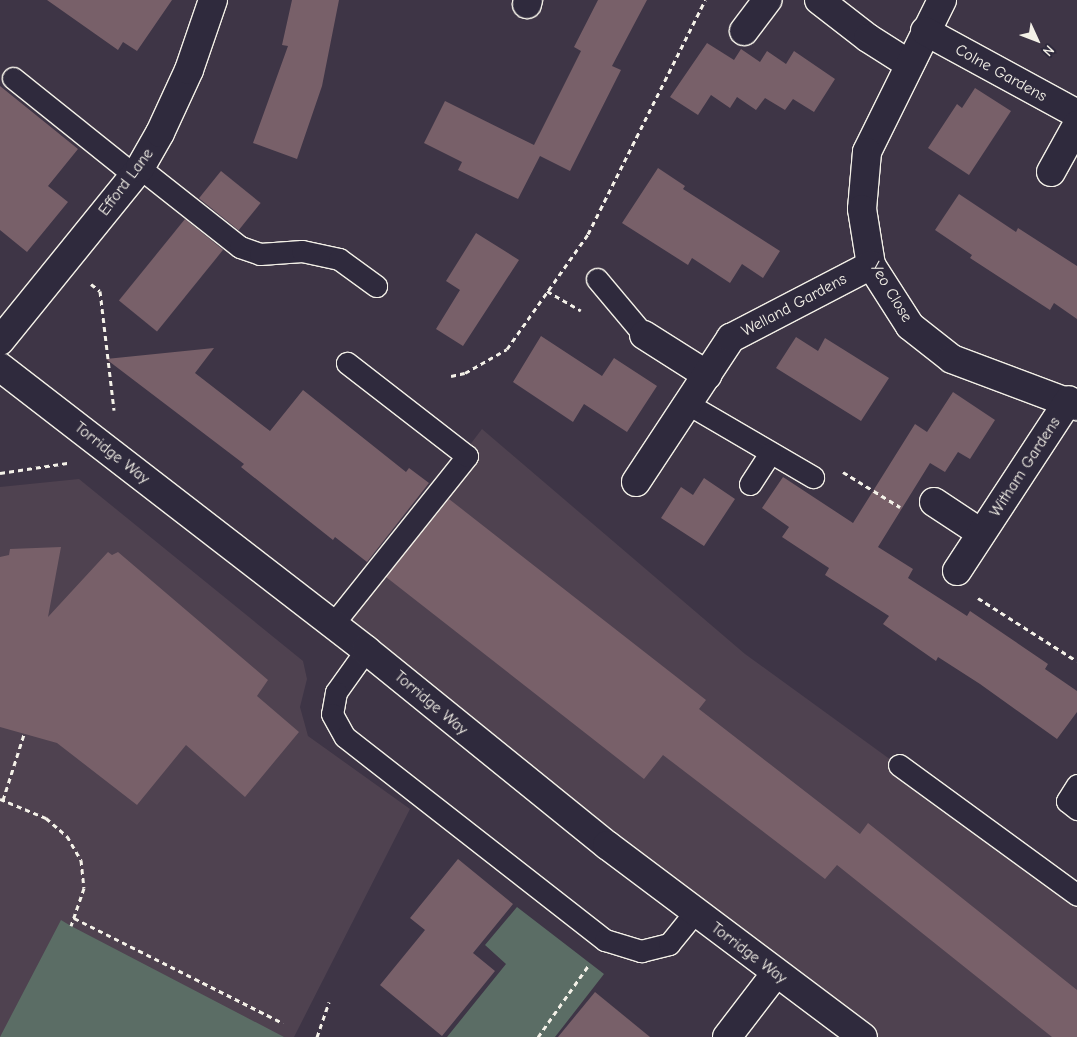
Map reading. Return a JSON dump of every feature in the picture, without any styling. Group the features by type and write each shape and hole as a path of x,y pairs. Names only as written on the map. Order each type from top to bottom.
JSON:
{"street":[{"name":"Efford Lane","path":"0,341 137,172 160,133 189,70 213,0"},
{"path":"744,31 768,0"},
{"path":"820,0 868,38 909,64"},
{"name":"Yeo Close","path":"942,0 925,31 867,152 862,209 871,265 910,326 952,359 1073,403"},
{"name":"Colne Gardens","path":"925,31 1077,114"},
{"path":"1051,172 1077,125"},
{"name":"Welland Gardens","path":"636,482 731,338 871,265"},
{"path":"644,335 707,375"},
{"name":"Torridge Way","path":"0,367 333,624 517,774 695,912 863,1037"},
{"name":"Witham Gardens","path":"957,571 981,533 1073,403"},
{"name":"Witham Gardens","path":"934,502 981,533"},
{"path":"727,1037 776,973"}],"lane":[{"path":"13,78 240,247 260,254 302,251 339,260 376,286"},
{"path":"597,279 644,335"},
{"path":"333,624 467,456 347,363"},
{"path":"688,404 813,478"},
{"path":"750,484 770,453"},
{"path":"366,650 336,692 332,714 345,737 605,940 641,950 669,944 695,912"},
{"path":"899,764 1077,895"},
{"path":"1077,785 1067,801 1077,809"}],"path":[{"path":"451,376 464,373 507,349 588,234 705,0"},
{"path":"0,473 66,464 93,438 114,412 100,291 62,263"},
{"path":"813,478 827,462 922,521 934,502"},
{"path":"957,571 950,580 1077,661"},
{"path":"24,734 1,800 46,818 67,836 81,860 84,888 71,926"},
{"path":"74,918 283,1023"},
{"path":"538,1037 605,940"},
{"path":"317,1037 328,1002"}],"shaded area":[{"path":"482,429 745,654 1077,895 1077,1037 871,1037 333,624"},
{"path":"79,479 303,661 307,679 300,707 308,736 410,809 294,1037 0,1037 0,487"}],"green space":[{"path":"517,907 604,974 555,1037 447,1037 506,964 485,945"},
{"path":"61,920 71,926 284,1037 0,1037"}],"building":[{"path":"47,0 172,0 137,51 123,42 118,50"},
{"path":"292,0 339,0 322,86 297,159 253,143 288,46 282,45"},
{"path":"598,0 647,0 612,66 621,70 570,171 540,156 518,199 458,170 462,162 424,143 445,101 534,145 581,51 574,47"},
{"path":"707,43 734,60 741,49 760,62 767,51 786,64 794,51 835,79 814,112 793,99 785,110 765,98 756,110 737,97 730,108 711,95 698,115 670,97"},
{"path":"0,86 78,149 48,186 68,202 27,252 0,230"},
{"path":"975,88 1011,111 969,175 928,148 957,104 962,108"},
{"path":"658,168 685,186 683,189 780,251 763,278 742,264 730,283 692,258 688,265 622,223"},
{"path":"221,171 261,203 239,230 199,198"},
{"path":"959,194 1016,232 1018,228 1077,266 1077,319 1054,303 1050,310 970,258 972,255 935,230"},
{"path":"185,219 223,250 157,331 119,301"},
{"path":"476,233 519,260 463,346 436,329 460,290 446,281"},
{"path":"541,336 602,376 614,358 657,386 627,432 584,404 573,422 513,382"},
{"path":"796,337 818,351 825,338 889,378 861,421 776,368"},
{"path":"214,348 195,373 270,431 303,390 406,472 409,468 429,483 367,562 335,537 333,540 241,467 244,464 106,359"},
{"path":"953,392 995,420 970,459 958,452 945,472 930,463 878,547 913,569 908,578 967,616 970,611 1048,664 1045,669 1077,691 1077,712 1057,739 980,684 938,657 936,661 883,624 889,616 825,575 829,568 782,537 789,527 762,508 783,477 853,523 915,424 927,432"},
{"path":"704,478 735,499 704,546 661,518 681,487 693,495"},
{"path":"449,499 706,700 699,709 860,834 868,823 1077,990 1077,1037 1052,1037 837,865 825,879 663,755 644,779 386,577"},
{"path":"61,547 48,617 108,552 112,555 118,552 268,680 257,696 299,732 245,797 186,745 137,805 57,743 0,727 0,557 9,555 10,549"},
{"path":"458,859 513,904 473,953 495,971 442,1036 380,985 425,930 410,918"},
{"path":"595,992 650,1037 558,1037"}]}
